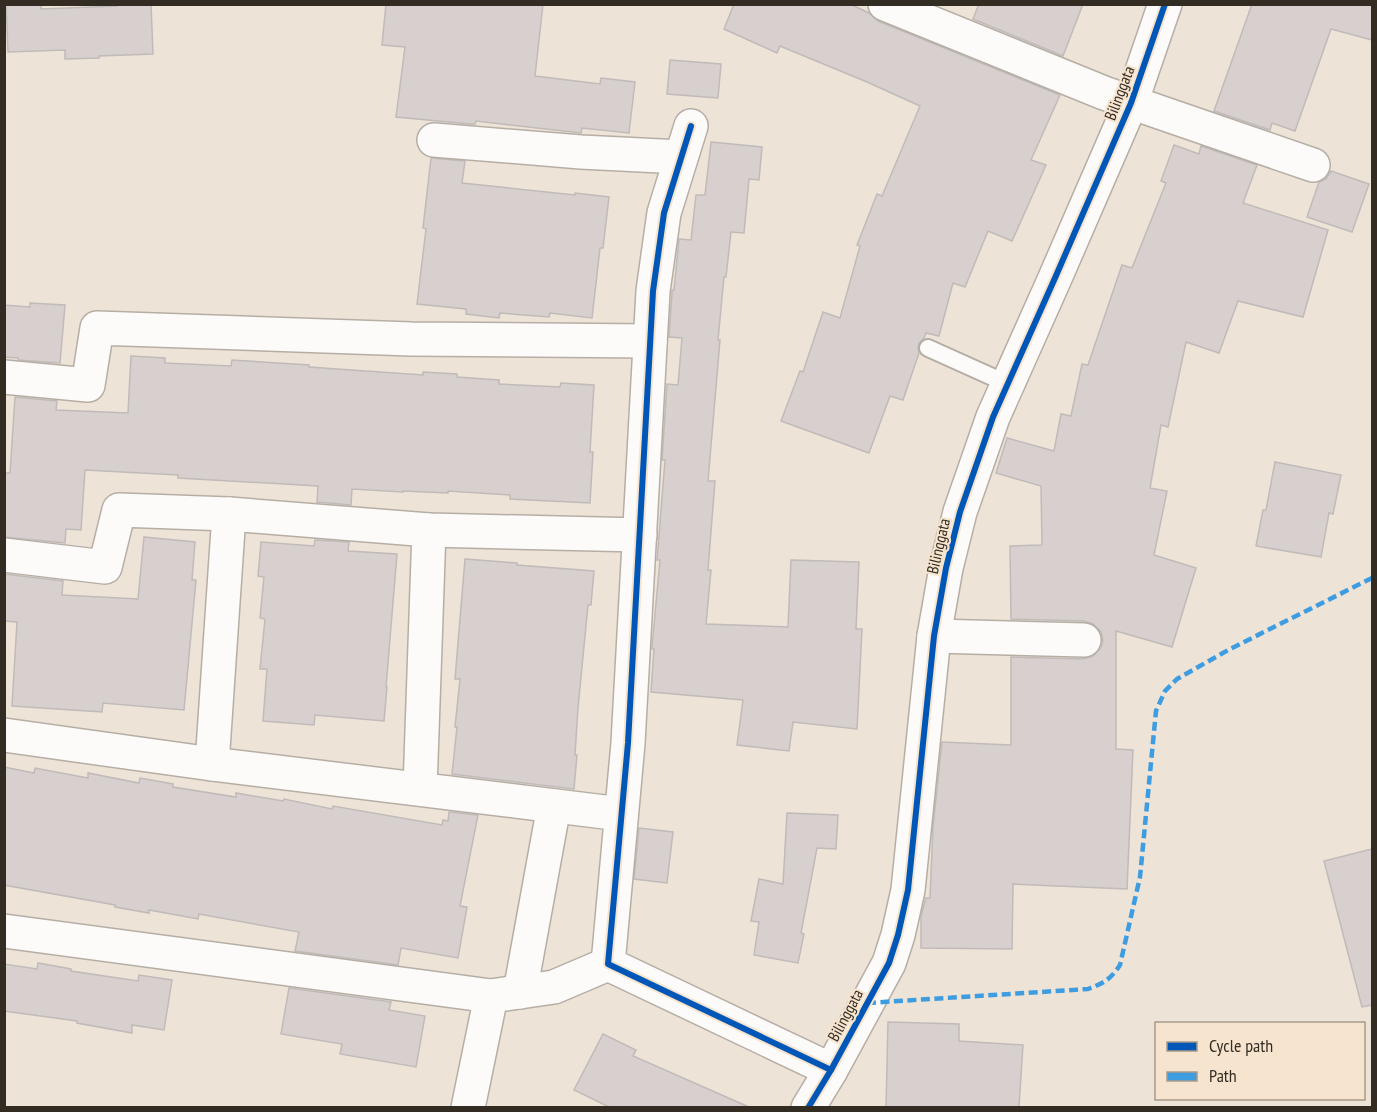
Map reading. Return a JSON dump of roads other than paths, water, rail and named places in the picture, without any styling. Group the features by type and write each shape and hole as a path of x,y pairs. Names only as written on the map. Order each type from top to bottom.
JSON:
{"street":[{"path":"885,4 1074,82 1313,165"},
{"name":"Bilinggata","path":"807,1107 831,1070 889,963 898,935 908,890 933,636 960,512 993,417 1055,278 1117,98 1166,4"},
{"path":"434,140 581,152 686,141 664,213 653,291 627,743 608,964"},
{"path":"4,377 88,385 97,328 411,339 650,341"},
{"path":"4,555 105,567 119,510 229,513 429,530 640,535"},
{"path":"212,764 229,513"},
{"path":"420,789 429,530"},
{"path":"933,636 1084,640"},
{"path":"4,735 212,764 621,814"},
{"path":"468,1107 505,994 554,806"},
{"path":"4,931 505,994 554,987 608,964 831,1070"}],"lane":[{"path":"928,348 1008,384"}]}
